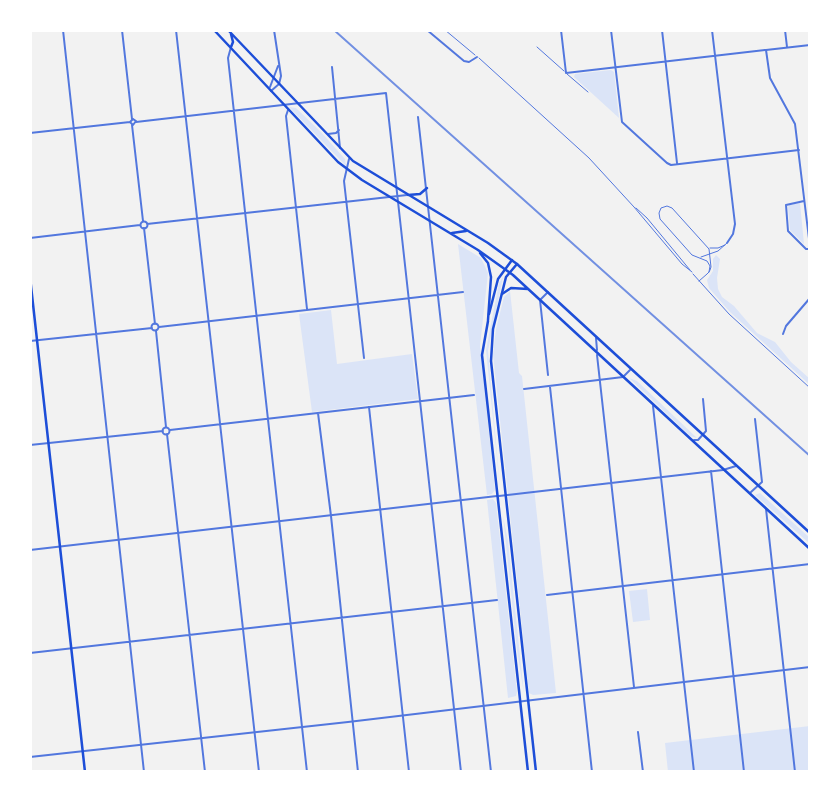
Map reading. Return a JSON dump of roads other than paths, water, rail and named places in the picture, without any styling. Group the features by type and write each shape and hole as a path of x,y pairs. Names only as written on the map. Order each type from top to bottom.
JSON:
{"main road":[{"path":"214,30 347,169 508,271 810,549"},
{"path":"229,31 233,42 231,47"},
{"path":"229,31 349,158 517,264 810,533"},
{"path":"407,195 420,194 427,188"},
{"path":"449,232 457,234 467,231"},
{"path":"478,250 488,263 491,276 488,320"},
{"path":"512,260 493,329 491,361 536,772"},
{"path":"517,264 497,282 482,355 528,772"},
{"path":"30,277 85,772"},
{"path":"502,294 511,288 529,289"}],"street":[{"path":"63,30 144,772"},
{"path":"122,30 131,122 144,221 147,224"},
{"path":"176,30 259,772"},
{"path":"270,90 279,84 281,76 274,30"},
{"path":"427,30 464,61 469,62 477,57"},
{"path":"561,30 566,73 810,45"},
{"path":"611,30 622,122 669,164 799,150"},
{"path":"662,30 677,164"},
{"path":"712,30 735,224 727,243"},
{"path":"785,30 787,48"},
{"path":"231,47 228,54 307,772"},
{"path":"765,50 770,78 794,118 799,150 805,201 810,248 806,249 788,231 786,205 790,202 805,201"},
{"path":"270,90 279,65"},
{"path":"332,66 340,149"},
{"path":"30,134 386,93 461,772"},
{"path":"288,109 286,116 307,310"},
{"path":"418,117 491,772"},
{"path":"326,134 339,130"},
{"path":"349,158 344,181 363,358"},
{"path":"407,195 147,224 144,228 155,324 159,327 463,292"},
{"path":"30,238 140,225 144,221"},
{"path":"140,225 144,228"},
{"path":"548,292 540,300 548,375"},
{"path":"783,334 786,326 810,298"},
{"path":"30,341 152,327 155,324"},
{"path":"152,327 156,331 166,427 163,431"},
{"path":"156,331 159,327"},
{"path":"595,336 634,688"},
{"path":"524,389 623,377 630,370"},
{"path":"550,387 592,772"},
{"path":"166,427 170,430 474,395"},
{"path":"691,441 698,440 706,431 703,399"},
{"path":"652,405 694,772"},
{"path":"369,407 409,772"},
{"path":"318,413 358,772"},
{"path":"748,493 762,482 755,419"},
{"path":"170,430 167,434 205,772"},
{"path":"30,445 163,431 167,434"},
{"path":"30,550 723,470 736,466"},
{"path":"711,471 744,772"},
{"path":"766,509 795,772"},
{"path":"547,595 810,564"},
{"path":"30,653 497,600"},
{"path":"30,757 404,716 810,667"},
{"path":"639,732 643,772"},
{"path":"800,772 810,771"}],"lane":[{"path":"445,30 589,158 650,221 729,314 810,388"},
{"path":"537,47 588,92"},
{"path":"699,281 709,272 712,264 705,244 672,208 667,206 660,209 660,219 692,255 709,262 709,272"},
{"path":"705,244 715,249 727,243"},
{"path":"699,258 727,243"}],"railway":[{"path":"334,30 810,456"}]}
